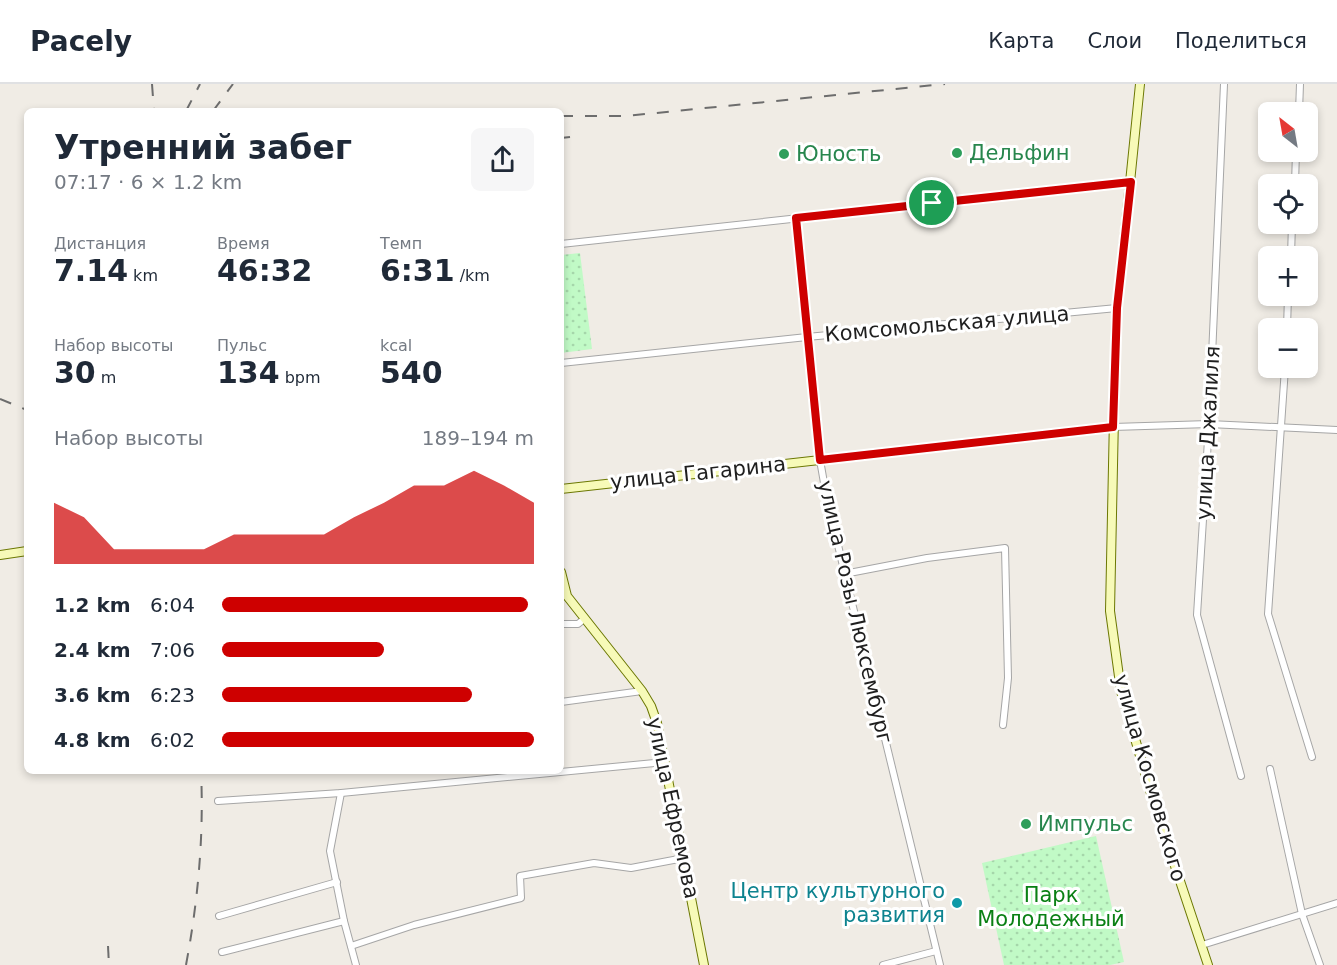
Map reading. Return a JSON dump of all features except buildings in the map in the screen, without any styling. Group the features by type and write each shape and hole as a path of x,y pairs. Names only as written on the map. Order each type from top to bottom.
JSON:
{"street":[{"name":"улица Космовского","path":"1140,84 1117,308 1110,611 1120,692 1208,965"},
{"name":"улица Джалиля","path":"1224,84 1209,424 1197,615 1241,776"},
{"path":"1299,102 1300,84"},
{"path":"564,244 1131,182"},
{"name":"улица Розы Люксембург","path":"796,218 820,460 844,574 940,965"},
{"name":"Комсомольская улица","path":"564,363 1117,308"},
{"path":"1283,378 1268,614 1312,757"},
{"name":"улица Гагарина","path":"564,489 1113,427 1209,424 1337,430"},
{"path":"844,574 927,558 1005,548 1008,678 1003,725"},
{"path":"0,555 24,551"},
{"name":"улица Ефремова","path":"564,584 567,596 642,691 651,706 665,762 704,965"},
{"path":"564,624 578,624 584,619"},
{"path":"564,702 642,691"},
{"path":"564,772 665,762"},
{"path":"1270,769 1302,914 1320,965"},
{"path":"218,801 341,793 540,774"},
{"path":"341,793 330,850 344,921 356,965"},
{"path":"351,946 414,925 521,898 520,876 594,863 631,868 684,858"},
{"path":"219,916 337,882"},
{"path":"1202,945 1337,903"},
{"path":"222,952 344,921"},
{"path":"883,965 936,951"}],"green space":[{"path":"580,253 592,349 564,353 564,255"},
{"name":"Парк Молодежный","path":"1096,836 1124,962 1110,965 1004,965 982,863"}],"railway":[{"path":"152,84 154,108"},
{"path":"188,108 200,84"},
{"path":"215,108 233,84"},
{"path":"564,116 626,116 945,84"},
{"path":"564,138 570,137"},
{"path":"0,399 24,409"},
{"path":"186,965 199,868 202,820 201,774"},
{"path":"108,946 109,965"}],"place":[{"name":"Дельфин","path":"957,153"},
{"name":"Юность","path":"784,154"},
{"name":"Импульс","path":"1026,824"},
{"name":"Центр культурного развития","path":"957,903"}],"route":[{"path":"1131,182 1117,308 1113,427 820,460 796,218 932,203 1131,182"}]}
